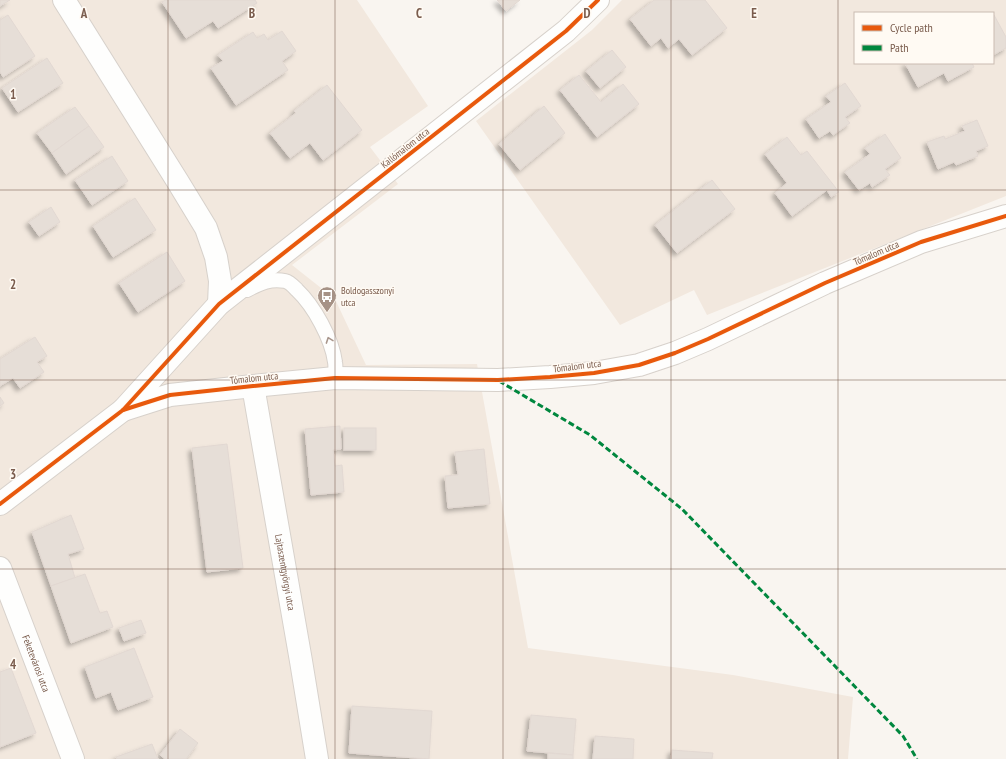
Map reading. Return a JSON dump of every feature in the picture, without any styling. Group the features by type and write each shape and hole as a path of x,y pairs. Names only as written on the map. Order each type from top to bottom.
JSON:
{"street":[{"path":"64,0 206,228 216,257 220,281 219,304"},
{"name":"Kallómalom utca","path":"219,304 566,31 598,0"},
{"name":"Tómalom utca","path":"123,410 170,395 335,378 498,380 550,378 594,373 639,365 675,353 708,339 825,283 921,242 1006,216"},
{"name":"Tómalom utca","path":"0,504 123,410 219,304"},
{"name":"Lajtaszentgyörgyi utca","path":"253,386 317,759"},
{"name":"Feketevárosi utca","path":"0,568 73,759"}],"lane":[{"path":"219,304 258,284 273,279 287,281 302,295 325,329 336,363 335,378"}],"shaded area":[{"path":"0,0 357,0 428,106 370,147 398,184 292,265 335,299 366,365 477,364 528,648 733,675 853,697 848,759 0,759"},
{"path":"622,0 1006,0 1006,196 707,315 694,290 620,325 476,121 592,30"}],"building":[{"path":"0,0 10,0 0,6"},
{"path":"165,0 255,0 257,3 218,28 213,21 186,38 162,2"},
{"path":"497,0 520,0 506,11"},
{"path":"654,0 705,0 727,28 692,55 679,39 668,48 661,38 651,46 630,19"},
{"path":"8,15 35,56 3,77 0,72 0,20"},
{"path":"994,15 1006,37 1006,48 994,54"},
{"path":"282,31 296,51 282,61 288,70 236,105 211,68 223,61 218,55 253,32 257,38 264,34 268,40"},
{"path":"612,50 626,67 600,88 586,71"},
{"path":"47,58 63,83 18,112 2,88"},
{"path":"906,64 972,64 974,67 948,81 944,73 918,87"},
{"path":"579,75 601,102 623,84 639,104 597,137 560,90"},
{"path":"845,83 861,106 845,117 850,123 833,135 830,131 819,138 806,119 831,102 826,96"},
{"path":"327,85 362,130 323,160 310,143 290,158 270,133 296,113 294,111"},
{"path":"544,106 565,133 520,170 499,144"},
{"path":"75,107 89,126 52,153 37,133"},
{"path":"977,120 988,146 976,151 978,156 956,165 954,162 938,169 927,142 944,136 945,139 965,131 962,126"},
{"path":"89,126 104,147 66,174 52,153"},
{"path":"885,134 901,158 885,169 890,175 872,187 870,183 859,190 845,172 870,154 865,148"},
{"path":"787,137 801,155 807,151 839,192 831,197 827,190 792,216 775,193 787,183 765,154"},
{"path":"112,156 128,181 92,205 75,180"},
{"path":"712,180 735,209 677,253 655,225"},
{"path":"135,198 156,230 113,257 93,226"},
{"path":"51,207 60,222 39,236 29,222"},
{"path":"167,252 185,281 138,312 119,283"},
{"path":"35,337 47,356 37,362 44,372 20,388 13,378 0,386 0,359"},
{"path":"0,397 4,403 0,406"},
{"path":"340,426 341,449 333,450 335,466 342,465 344,492 311,495 305,429"},
{"path":"344,428 376,428 376,450 344,450"},
{"path":"227,444 243,568 207,572 192,448"},
{"path":"484,449 490,504 448,508 445,476 458,475 455,452"},
{"path":"71,515 84,549 68,554 75,578 51,586 32,532"},
{"path":"85,574 100,613 107,611 113,627 71,643 51,586"},
{"path":"141,620 146,633 124,641 119,628"},
{"path":"134,648 153,697 118,710 111,692 96,698 85,667"},
{"path":"11,668 36,733 0,747 0,672"},
{"path":"352,706 432,711 429,759 349,753"},
{"path":"531,715 576,719 573,755 527,751"},
{"path":"180,729 198,743 186,759 165,759 160,755"},
{"path":"595,736 634,739 633,759 593,759"},
{"path":"152,744 158,759 117,759 116,757"},
{"path":"672,750 713,753 712,759 671,759"},
{"path":"548,753 573,755 573,759 548,759"}],"marked path":[{"path":"499,381 590,435 682,509 903,736 917,759"}],"cycle path":[{"path":"0,504 123,410 219,304 566,31 598,0"},
{"path":"123,410 170,395 335,378 498,380 594,373 639,365 675,353 708,339 825,283 921,242 1006,216"}],"place":[{"name":"Boldogasszonyi utca","path":"327,313"}]}
